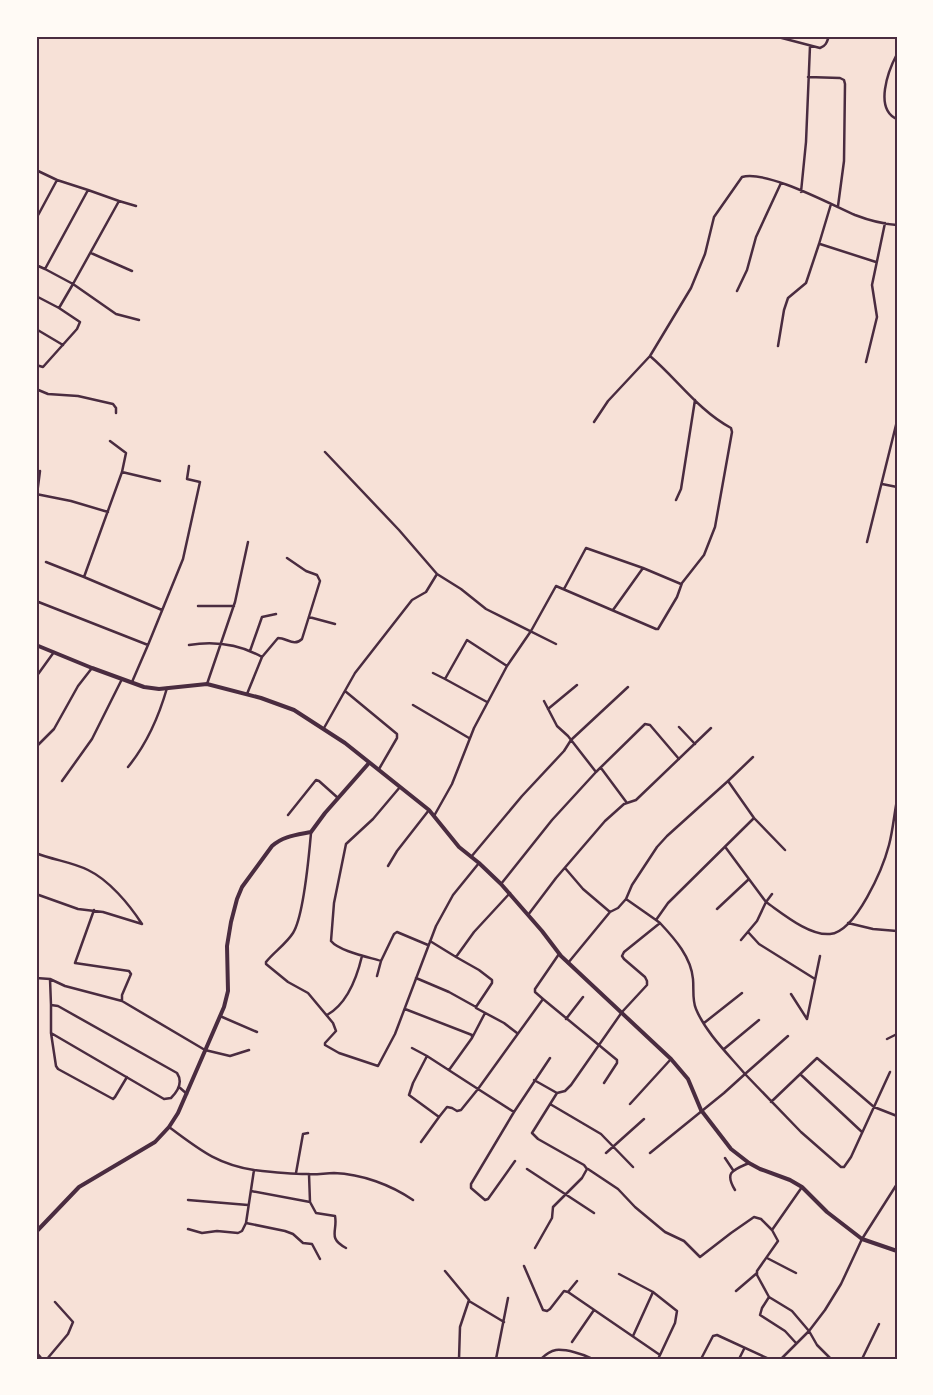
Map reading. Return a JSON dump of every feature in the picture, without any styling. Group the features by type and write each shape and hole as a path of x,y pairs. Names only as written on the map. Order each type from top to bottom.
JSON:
{"main road":[{"path":"36,644 92,668 132,683 152,688 207,684 247,694 294,710 324,728 429,810 459,847 479,862 502,884 559,954 671,1059 688,1079 701,1110 731,1149 760,1169 790,1180 802,1187 827,1212 862,1239 897,1251"},
{"path":"36,1232 79,1187 149,1146 169,1127 185,1099 220,1016 228,991 227,946 230,922 242,887 272,846 278,841 311,832 369,763"}],"street":[{"path":"778,37 820,48 824,46 829,36"},
{"path":"801,192 808,121 810,46"},
{"path":"897,54 890,70 885,93 887,112 890,116 897,119"},
{"path":"808,77 840,78 844,80 845,84 844,161 838,206"},
{"path":"36,170 57,180 136,206"},
{"path":"594,422 608,401 650,356 691,288 705,254 712,222 736,183 742,177 756,175 838,206 856,215 897,225"},
{"path":"36,219 57,180"},
{"path":"737,291 747,270 756,237 781,184"},
{"path":"45,269 88,190"},
{"path":"60,308 119,201"},
{"path":"778,346 784,308 788,298 806,283 831,204"},
{"path":"866,362 878,315 872,287 885,223"},
{"path":"819,244 876,262"},
{"path":"91,253 132,271"},
{"path":"36,265 73,284 116,314 139,320"},
{"path":"36,296 60,308 80,322 77,329 44,367 36,365"},
{"path":"36,329 63,345"},
{"path":"434,816 452,784 469,738 487,702 507,666 531,631 556,586 658,629 678,597 682,584 704,555 715,527 732,432 731,428 720,422 695,400 650,356"},
{"path":"36,389 48,394 69,395 113,404 116,408 116,413"},
{"path":"676,500 681,489 695,400"},
{"path":"867,542 897,421"},
{"path":"84,577 122,472 126,453 110,440"},
{"path":"325,452 400,530 437,574 462,589 486,609 556,644"},
{"path":"132,683 183,559 200,482 188,479 189,466"},
{"path":"40,471 37,494 108,512"},
{"path":"122,472 160,481"},
{"path":"882,484 897,487"},
{"path":"207,684 234,606 248,542"},
{"path":"564,589 586,548 682,584"},
{"path":"247,694 262,657 278,638 294,643 300,642 304,636 320,581 319,577 300,568 287,558"},
{"path":"46,562 162,610"},
{"path":"614,610 643,568"},
{"path":"324,728 355,673 412,600 426,592 437,574"},
{"path":"36,601 148,645"},
{"path":"198,606 234,606"},
{"path":"250,651 262,617 276,614"},
{"path":"309,617 335,624"},
{"path":"445,679 467,640 507,666"},
{"path":"189,645 220,643 250,651 262,657"},
{"path":"36,677 54,652"},
{"path":"36,747 47,738 59,721 78,686 92,668"},
{"path":"433,673 487,702"},
{"path":"62,781 92,739 122,679"},
{"path":"548,709 576,685"},
{"path":"471,857 571,740 628,686"},
{"path":"128,767 144,743 167,688"},
{"path":"345,691 397,734 397,738 378,770"},
{"path":"544,701 557,726 571,740 596,772"},
{"path":"413,705 469,738"},
{"path":"502,884 549,824 596,772 646,724 650,725 679,759"},
{"path":"679,727 695,744"},
{"path":"528,914 599,827 621,806 636,800 711,728"},
{"path":"568,963 610,912 618,908 626,899 631,887 667,836 753,756"},
{"path":"601,768 627,803"},
{"path":"288,815 316,780 338,798"},
{"path":"728,781 754,818 785,850"},
{"path":"381,961 362,956 333,944 331,941 332,918 346,844 373,819 400,787"},
{"path":"726,848 766,902 804,927 828,935 841,931 864,901 889,846 897,800"},
{"path":"388,866 429,810"},
{"path":"656,920 677,894 726,848 754,818"},
{"path":"311,832 309,859 296,928 265,963 288,982 308,993 327,1015 336,1029 325,1045 339,1053 378,1066 395,1034 429,943 453,895 479,862"},
{"path":"36,853 89,870 115,892 133,911 142,924 94,910 78,909 36,894"},
{"path":"564,868 583,889 610,912"},
{"path":"717,909 749,879"},
{"path":"456,957 482,922 510,893"},
{"path":"742,940 757,920 772,894"},
{"path":"626,899 660,923 682,950 691,969 694,985 694,1004 704,1023 724,1049 772,1102 841,1167 846,1165 890,1072"},
{"path":"94,910 75,963 129,971 131,974 122,996 122,1001"},
{"path":"534,1080 558,1092 568,1090 622,1012 647,985 648,981 624,960 623,954 660,923"},
{"path":"848,923 875,929 897,931"},
{"path":"377,976 381,961 394,934 397,932 429,943 479,970 492,980 492,983 476,1007"},
{"path":"748,932 759,944 816,979"},
{"path":"559,954 535,989 535,992 618,1062 604,1083"},
{"path":"327,1015 337,1009 351,986 362,956"},
{"path":"792,994 808,1019 820,956"},
{"path":"36,978 50,979 65,986 122,1001 206,1050 230,1056 249,1050"},
{"path":"416,978 476,1007 517,1033"},
{"path":"50,979 51,1033 56,1066 61,1071 113,1099 116,1098 127,1077"},
{"path":"704,1023 742,992"},
{"path":"566,1019 583,996"},
{"path":"421,1142 439,1117 449,1107 457,1111 461,1110 543,999"},
{"path":"51,1005 58,1006 177,1073 180,1078 176,1093 168,1100 164,1099 51,1033"},
{"path":"405,1009 470,1034 472,1038"},
{"path":"449,1070 472,1038 485,1013"},
{"path":"220,1016 257,1032"},
{"path":"724,1049 759,1020"},
{"path":"887,1039 897,1034"},
{"path":"650,1153 724,1093 788,1036"},
{"path":"412,1048 514,1112"},
{"path":"427,1056 409,1095 439,1117"},
{"path":"515,1161 488,1199 481,1197 471,1188 471,1184 514,1112 550,1058"},
{"path":"772,1102 818,1058 874,1107 897,1116"},
{"path":"630,1104 671,1059"},
{"path":"800,1074 862,1132"},
{"path":"178,1087 187,1094"},
{"path":"558,1092 532,1133 533,1136 584,1165 587,1169 618,1189 635,1207 665,1232 684,1241 700,1257 731,1232 754,1217 761,1219 772,1230 778,1241 757,1273 736,1290"},
{"path":"176,1093 185,1099"},
{"path":"550,1104 601,1134 633,1167"},
{"path":"606,1153 644,1119"},
{"path":"169,1127 214,1159 234,1166 296,1174 335,1173 380,1182 400,1191 413,1200"},
{"path":"296,1174 301,1140 303,1134 308,1133"},
{"path":"725,1158 733,1170"},
{"path":"735,1190 730,1178 733,1170 749,1163"},
{"path":"527,1169 594,1213"},
{"path":"536,1248 552,1218 552,1210 582,1178 587,1169"},
{"path":"188,1229 202,1234 218,1231 238,1233 244,1228 254,1170"},
{"path":"309,1174 310,1202 316,1213 335,1216 335,1240 346,1248"},
{"path":"781,1359 796,1342 809,1332 825,1310 841,1284 862,1239 897,1184"},
{"path":"772,1230 802,1187"},
{"path":"251,1191 310,1202"},
{"path":"188,1200 248,1205"},
{"path":"246,1223 293,1234 303,1243 312,1244 320,1259"},
{"path":"767,1258 796,1273"},
{"path":"524,1266 543,1310 547,1311 550,1309 564,1291 568,1292 660,1354"},
{"path":"445,1271 469,1300 504,1322"},
{"path":"757,1273 769,1297 792,1311 817,1345 831,1359"},
{"path":"619,1274 653,1292 675,1309 677,1314 658,1359"},
{"path":"568,1292 577,1281"},
{"path":"633,1336 653,1292"},
{"path":"769,1297 760,1314 785,1331 796,1342"},
{"path":"496,1359 508,1298"},
{"path":"459,1359 460,1326 469,1300"},
{"path":"48,1359 68,1334 73,1322 55,1302"},
{"path":"572,1342 594,1310"},
{"path":"862,1359 879,1324"},
{"path":"701,1359 714,1335 719,1335 769,1359"},
{"path":"739,1359 744,1348"},
{"path":"541,1359 551,1351 556,1350 593,1359"},
{"path":"36,1352 42,1359"}]}
